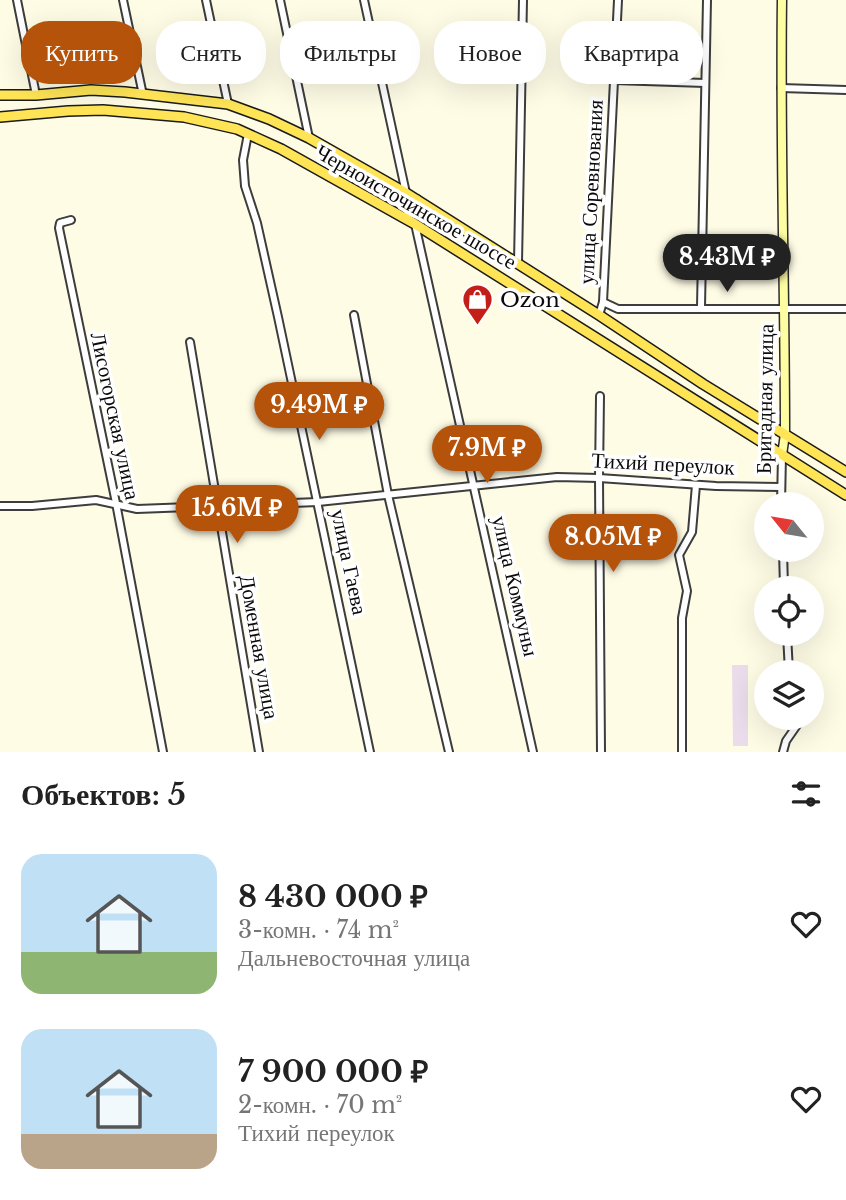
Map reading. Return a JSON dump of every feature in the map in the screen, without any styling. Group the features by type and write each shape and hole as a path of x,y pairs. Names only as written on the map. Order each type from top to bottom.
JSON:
{"main road":[{"name":"Черноисточинское шоссе","path":"0,95 90,90 143,94 228,104 269,119 406,192 703,384 846,472"},
{"name":"Черноисточинское шоссе","path":"0,117 68,111 117,111 184,117 223,125 248,134 406,218 588,330 846,495"},
{"path":"406,218 417,200"}],"street":[{"path":"17,0 36,95"},
{"path":"123,0 143,94"},
{"path":"206,0 228,104"},
{"path":"281,0 309,138"},
{"path":"364,0 406,192"},
{"path":"518,264 523,0"},
{"name":"улица Соревнования","path":"617,21 618,0"},
{"path":"701,307 707,0"},
{"name":"Бригадная улица","path":"781,492 785,434 780,88 782,0"},
{"name":"улица Соревнования","path":"599,315 603,302 614,84"},
{"path":"780,88 846,90"},
{"name":"улица Гаева","path":"248,134 243,160 244,186 257,223 272,290 370,752"},
{"name":"Лисогорская улица","path":"71,220 58,226 116,503 163,752"},
{"name":"улица Коммуны","path":"415,224 533,752"},
{"path":"603,302 618,309 846,309"},
{"path":"354,315 388,495 449,752"},
{"name":"Доменная улица","path":"190,342 259,752"},
{"path":"600,396 601,752"},
{"name":"Тихий переулок","path":"0,506 96,500 137,509 318,502 557,477 781,487"},
{"path":"682,752 682,618 687,591 680,555 692,532 696,485"},
{"path":"783,752 794,730"}],"shaded area":[{"path":"732,665 748,665 748,746 733,746"}],"place":[{"name":"Ozon","path":"477,327"}]}
